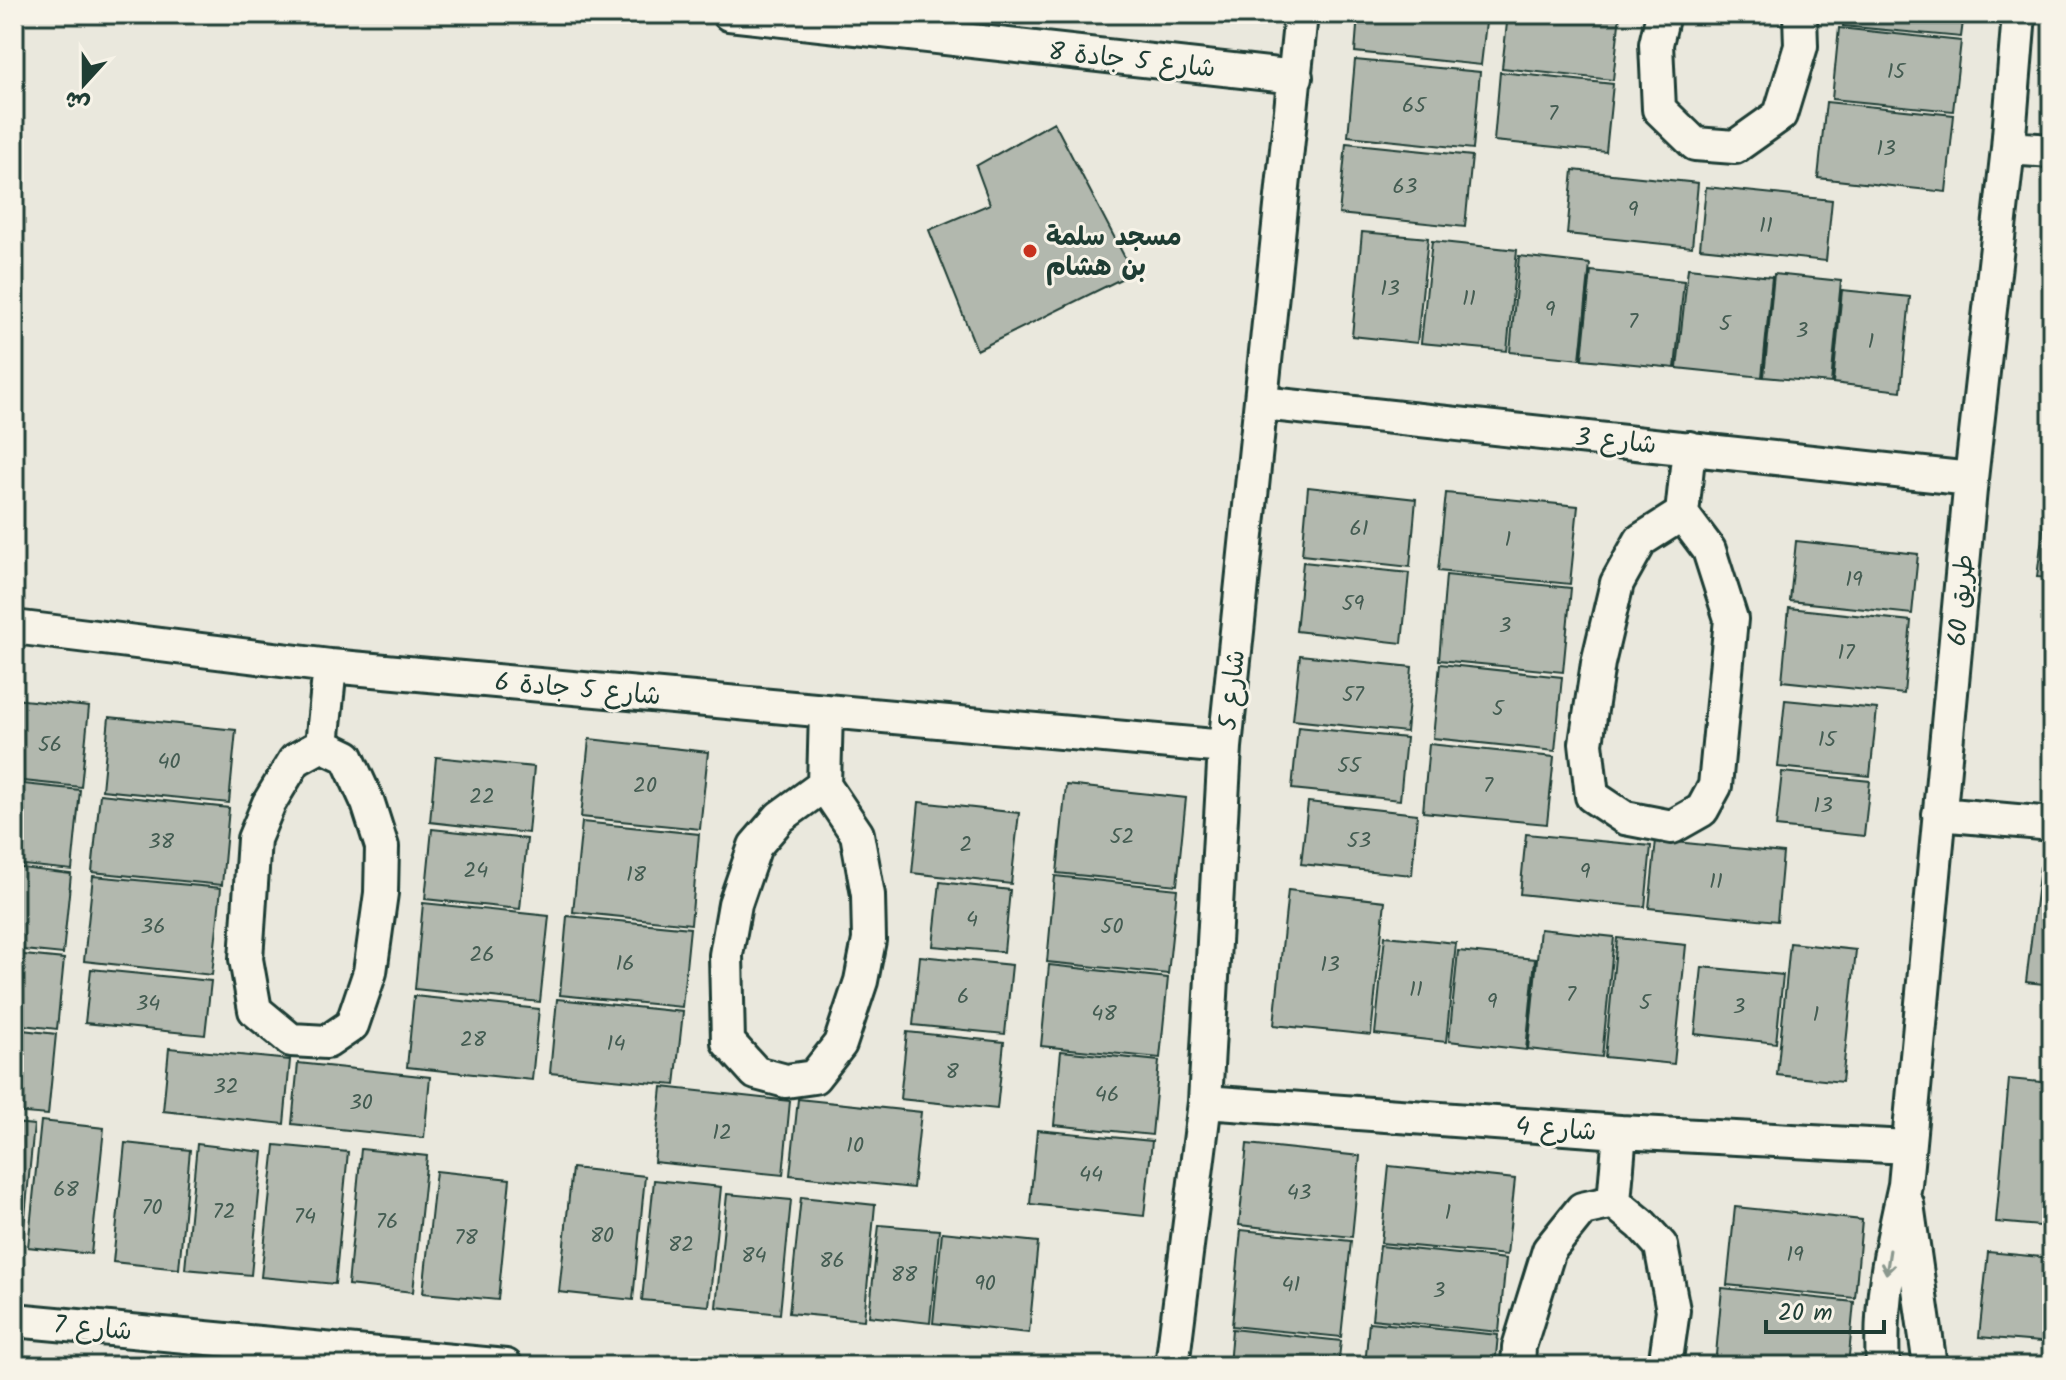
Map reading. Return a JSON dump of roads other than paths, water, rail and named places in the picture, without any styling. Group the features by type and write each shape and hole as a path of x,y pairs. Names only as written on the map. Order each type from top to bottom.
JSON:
{"street":[{"name":"شارع 5 جادة 8","path":"729,14 1296,77"},
{"name":"شارع 5","path":"1172,1366 1205,1102 1225,747 1301,14"},
{"path":"1663,14 1656,44 1659,109 1695,144 1735,147 1780,115 1801,46 1800,14"},
{"name":"طريق 60","path":"1883,1366 1880,1325 1888,1256 1905,1185 1971,479 2008,148 2019,14"},
{"path":"2008,148 2052,151"},
{"name":"شارع 3","path":"1261,403 1971,479"},
{"path":"1682,514 1641,540 1617,583 1598,663 1586,743 1592,796 1625,818 1672,827 1702,810 1715,786 1731,619 1709,550 1682,514 1689,448"},
{"name":"شارع 5 جادة 6","path":"14,627 330,666 1225,747"},
{"path":"322,745 330,666"},
{"path":"824,785 780,817 755,846 735,904 726,955 728,1042 756,1073 786,1081 814,1077 840,1044 861,981 869,940 868,895 857,834 824,785 826,711"},
{"path":"322,745 347,757 368,803 382,847 381,893 370,972 352,1025 327,1042 291,1040 255,1010 246,959 254,839 269,803 295,760 322,745"},
{"path":"1939,814 2052,824"},
{"name":"شارع 4","path":"1205,1102 1620,1132 1908,1147"},
{"path":"1614,1202 1620,1132"},
{"name":"طريق 60","path":"1905,1185 1930,1366"},
{"path":"1518,1366 1519,1347 1549,1250 1582,1209 1614,1202"},
{"path":"1614,1202 1661,1246 1673,1310 1665,1366"},
{"name":"شارع 7","path":"14,1320 506,1366"}],"place":[{"name":"مسجد سلمة بن هشام","path":"1030,251"}]}
